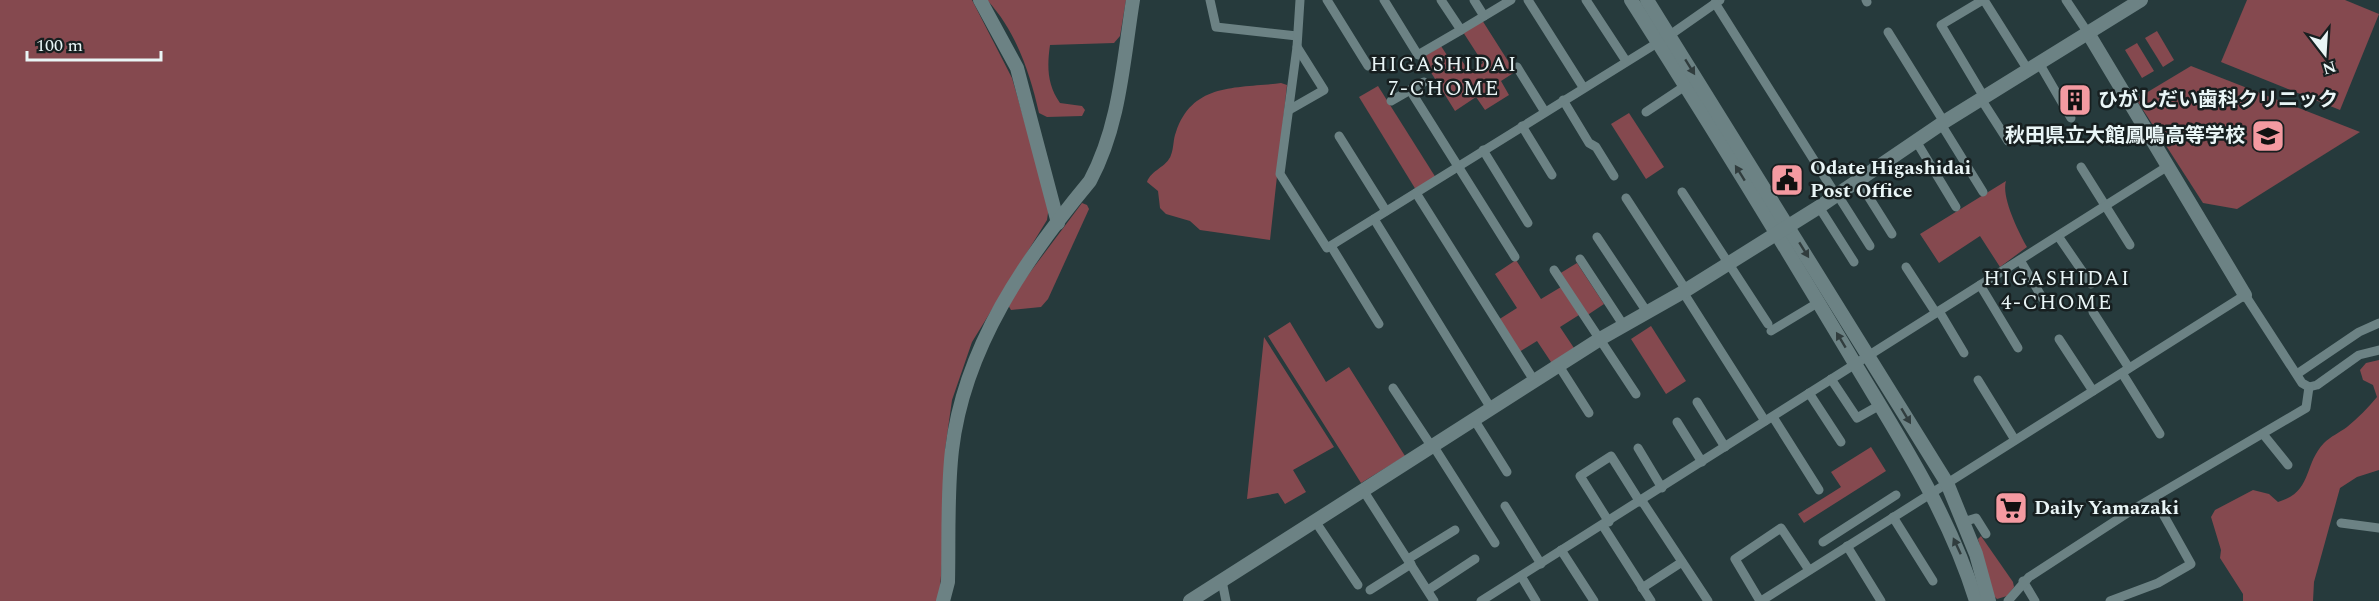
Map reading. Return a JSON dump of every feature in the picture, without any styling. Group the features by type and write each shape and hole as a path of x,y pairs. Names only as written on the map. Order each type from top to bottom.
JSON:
{"street":[{"path":"980,0 1017,68 1058,223"},
{"path":"943,601 948,582 952,452 973,359 1012,288 1090,180 1114,127 1133,0"},
{"path":"1210,0 1216,27 1297,36"},
{"path":"1300,0 1297,47 1280,174 1327,248 1718,2 1870,246"},
{"path":"1327,0 1368,66"},
{"path":"1384,0 1418,55 1511,0"},
{"path":"1441,0 1461,30"},
{"path":"1474,0 1484,16"},
{"path":"1528,0 1583,87"},
{"path":"1586,0 1626,61"},
{"path":"1631,0 1664,38 1783,229 1819,302 1933,492 1963,557 1976,601"},
{"path":"1647,0 1685,86 1869,356 1947,483 1976,554 1989,601"},
{"path":"2008,141 1941,25 1984,0 2071,117"},
{"path":"2066,0 2245,295 2302,383 2309,387 2317,385 2359,355 2379,350"},
{"path":"1190,601 1363,490 1492,411 1600,339 1684,291 1819,207 1942,123 2142,0"},
{"path":"1888,32 1983,192"},
{"path":"1289,110 1324,90 1297,47"},
{"path":"1517,67 1545,112"},
{"path":"1391,101 1424,82"},
{"path":"1646,112 1685,86"},
{"path":"1410,90 1460,166 1515,257"},
{"path":"1563,100 1589,143 1596,147 1614,176"},
{"path":"1522,126 1552,175"},
{"path":"1339,136 1386,212"},
{"path":"1916,141 1956,207"},
{"path":"1483,150 1528,223"},
{"path":"1484,600 2168,166"},
{"path":"2081,167 2130,245"},
{"path":"1858,180 1892,234"},
{"path":"1682,192 1770,328 1819,302"},
{"path":"1416,193 1535,382"},
{"path":"1626,198 1684,291 1819,490"},
{"path":"1819,207 1854,262"},
{"path":"1374,219 1492,411"},
{"path":"2058,236 2091,284"},
{"path":"1597,237 1647,312"},
{"path":"1331,246 1379,324"},
{"path":"1580,259 1624,326"},
{"path":"2020,260 2043,300"},
{"path":"1906,267 1964,353"},
{"path":"1554,270 1636,394"},
{"path":"1980,285 2018,348"},
{"path":"1809,570 1781,528 1735,559 1761,601 2245,295"},
{"path":"2093,312 2160,434"},
{"path":"2297,374 2359,332 2379,323"},
{"path":"2059,339 2093,391"},
{"path":"1559,366 1589,413"},
{"path":"1831,379 1857,418 1880,405"},
{"path":"1977,380 2015,440"},
{"path":"2008,601 2023,581 2154,498 2306,408 2309,387"},
{"path":"1393,388 1495,543"},
{"path":"1809,393 1841,442"},
{"path":"1697,402 1725,447"},
{"path":"1475,421 1507,472"},
{"path":"1677,422 1702,462"},
{"path":"2263,434 2288,465"},
{"path":"1638,448 1662,488"},
{"path":"1651,601 1580,476 1611,456 1708,601"},
{"path":"1363,490 1434,601"},
{"path":"1823,542 1896,495"},
{"path":"2110,601 2158,583 2191,564 2154,498"},
{"path":"1505,506 1541,564"},
{"path":"1893,518 1932,580"},
{"path":"1963,522 1976,518 1986,534"},
{"path":"1857,520 1866,534"},
{"path":"1315,521 1358,585"},
{"path":"2341,523 2379,528"},
{"path":"1370,590 1455,530"},
{"path":"1847,546 1881,601"},
{"path":"1561,550 1594,601"},
{"path":"1428,590 1475,559"},
{"path":"1642,588 1682,562"},
{"path":"1521,576 1536,601"},
{"path":"1222,581 1226,601"},
{"path":"2023,581 2035,601"}],"shaded area":[{"path":"0,0 972,0 1012,78 1049,206 1047,220 972,342 952,400 945,450 945,525 939,601 0,601"},
{"path":"987,0 1126,0 1120,36 1114,43 1050,45 1048,68 1050,82 1056,96 1060,103 1082,106 1085,110 1082,116 1047,117 1039,113 1031,83 1014,39"},
{"path":"2247,0 2345,0 2379,14 2340,110 2221,62"},
{"path":"1482,20 1515,72 1501,81 1509,95 1485,110 1476,97 1455,111 1422,58 1441,46 1454,66 1462,61 1470,72 1483,63 1463,32"},
{"path":"2157,31 2174,60 2163,67 2145,38"},
{"path":"2137,43 2154,71 2142,78 2125,50"},
{"path":"2191,66 2360,132 2237,209 2203,203 2136,99"},
{"path":"1281,83 1287,85 1270,240 1200,230 1190,221 1166,214 1160,208 1158,191 1147,182 1152,174 1169,159 1176,132 1193,104 1218,91"},
{"path":"1378,86 1436,178 1416,190 1359,97"},
{"path":"1629,113 1664,167 1646,179 1611,124"},
{"path":"2006,181 2008,205 2027,247 2000,267 1980,236 1939,263 1920,234"},
{"path":"1082,203 1089,209 1048,299 1041,307 1011,310 1008,305 1010,299"},
{"path":"1516,260 1541,299 1561,287 1579,315 1560,327 1576,351 1553,365 1537,341 1519,352 1498,320 1517,308 1495,274"},
{"path":"1577,263 1604,304 1586,316 1559,274"},
{"path":"1290,322 1326,382 1349,367 1405,456 1361,483 1268,336"},
{"path":"1651,326 1686,381 1666,394 1631,339"},
{"path":"1264,337 1334,447 1293,470 1306,492 1285,504 1278,493 1247,499"},
{"path":"2379,360 2379,470 2357,477 2340,488 2314,582 2313,601 2243,601 2243,594 2220,558 2221,550 2211,517 2215,510 2253,490 2269,494 2278,502 2297,492 2317,451 2329,439 2351,424 2377,397 2373,385 2363,380 2360,370 2366,363"},
{"path":"1871,447 1886,471 1804,523 1798,514 1841,487 1831,472"},
{"path":"1981,536 2013,582 2014,587 2007,596 1997,599 1993,595 1978,539"}],"place":[{"name":"ひがしだい歯科クリニック","path":"2075,100"},
{"name":"秋田県立大館鳳鳴高等学校","path":"2268,136"},
{"name":"Odate Higashidai Post Office","path":"1787,180"},
{"name":"Daily Yamazaki","path":"2011,508"}],"district":[{"name":"HIGASHIDAI 7-CHOME","path":"1444,77"},
{"name":"HIGASHIDAI 4-CHOME","path":"2057,291"}]}
